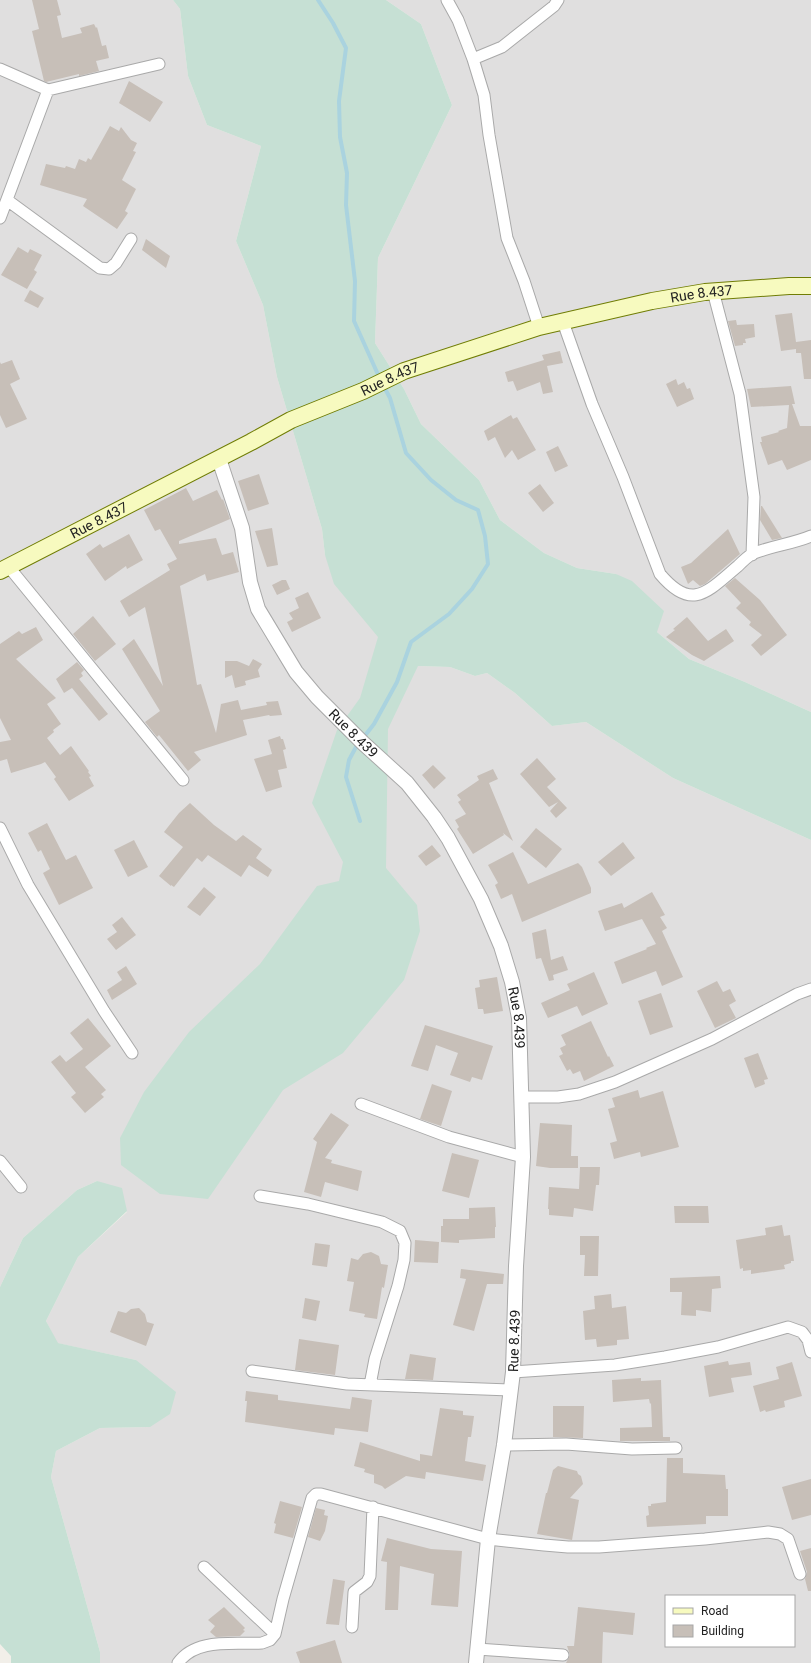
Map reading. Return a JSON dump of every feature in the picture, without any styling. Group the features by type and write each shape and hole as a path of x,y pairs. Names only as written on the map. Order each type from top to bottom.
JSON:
{"main road":[{"name":"Rue 8.437","path":"4,569 219,459 291,420 411,368 539,327 652,301 713,291 811,286"}],"street":[{"path":"447,0 458,20 484,95 489,135 507,238 524,281 539,327"},
{"path":"473,60 502,48 554,6 558,0"},
{"path":"0,69 48,90 160,64"},
{"path":"0,218 48,90"},
{"path":"7,200 100,268 109,269 116,263 131,239"},
{"path":"713,291 740,394 754,497 752,555"},
{"path":"563,322 592,404 623,477 660,574 671,587 683,594 691,596 700,594 718,583 752,555 811,536"},
{"name":"Rue 8.439","path":"219,459 242,528 250,582 258,609 296,672 317,697 363,743 407,783 434,817 448,838 480,899 501,946 512,982 519,1018 523,1157 516,1266 513,1372 504,1445 488,1538 476,1656"},
{"path":"4,569 183,780"},
{"path":"0,828 28,885 104,1011 132,1053"},
{"path":"521,1097 558,1098 578,1094 615,1082 712,1039 797,994 811,989"},
{"path":"361,1104 448,1137 523,1157"},
{"path":"0,1161 21,1187"},
{"path":"260,1196 308,1204 382,1222 400,1231 405,1243 404,1260 398,1286 375,1359 370,1385"},
{"path":"513,1372 615,1365 664,1357 718,1347 788,1327 802,1332 808,1340 811,1352"},
{"path":"252,1371 307,1380 370,1385 511,1390"},
{"path":"504,1445 566,1444 632,1449 676,1448"},
{"path":"178,1663 182,1657 200,1647 210,1645 262,1643 270,1640 275,1634 283,1598 312,1498 316,1494 373,1507 488,1538 568,1547 599,1547 705,1539 768,1532 780,1534 788,1539 800,1574"},
{"path":"352,1627 354,1592 367,1582 370,1576 373,1507"},
{"path":"204,1568 275,1634"},
{"path":"476,1656 563,1655"}],"shaded area":[{"path":"0,0 173,0 180,9 188,76 207,125 261,146 236,241 263,305 277,377 322,529 325,555 418,666 450,667 475,676 487,673 515,693 552,726 586,722 673,778 811,840 811,1663 100,1663 100,1652 51,1477 56,1451 100,1428 150,1427 136,1360 57,1343 46,1321 78,1257 127,1212 97,1181 77,1190 23,1238 0,1287"},
{"path":"386,0 811,0 811,712 745,682 689,659 657,632 616,574 577,568 544,553 500,520 479,480 421,424 404,389 375,343 378,258 452,105 421,24"}],"green space":[{"path":"173,0 386,0 421,24 452,105 378,258 375,343 404,389 421,424 479,480 500,520 544,553 577,568 616,574 632,581 664,611 657,632 689,659 745,682 811,712 811,840 673,778 586,722 552,726 515,693 487,673 475,676 450,667 418,666 388,729 386,868 417,905 420,931 404,980 343,1053 283,1090 208,1199 160,1194 121,1165 120,1138 144,1092 189,1032 260,964 317,886 339,881 343,862 312,803 337,730 360,698 378,637 334,584 325,555 322,529 277,377 263,305 236,241 261,146 207,125 188,76 180,9"},
{"path":"97,1181 122,1188 127,1211 78,1257 46,1321 58,1343 136,1360 176,1392 170,1414 150,1427 100,1428 56,1451 51,1477 100,1652 100,1663 11,1663 11,1656 0,1644 0,1287 23,1238 77,1190"}],"building":[{"path":"32,0 57,0 61,15 57,16 62,38 82,33 80,28 94,24 96,28 97,27 102,46 106,45 109,58 96,61 99,71 46,82 44,81 32,31 39,29"},
{"path":"129,81 163,102 150,122 119,103"},
{"path":"110,126 119,131 121,127 131,140 137,143 133,151 136,152 122,180 136,189 125,211 128,213 117,229 83,206 87,199 40,185 46,164 65,168 66,166 75,169 79,159 86,162 88,158 91,160"},
{"path":"146,239 170,256 166,268 142,250"},
{"path":"18,247 28,253 30,249 42,255 34,270 37,272 27,289 1,275"},
{"path":"30,290 44,298 38,308 24,301"},
{"path":"792,313 796,342 811,340 811,379 804,379 801,353 796,353 796,349 781,351 775,315"},
{"path":"736,320 737,325 754,324 755,337 745,339 746,343 743,343 743,345 735,346 728,321"},
{"path":"560,351 563,363 547,366 553,392 543,394 540,382 517,391 513,381 508,382 505,372 544,360 542,355"},
{"path":"12,360 20,379 10,384 27,419 6,428 0,415 0,362 1,364"},
{"path":"676,379 678,385 684,382 687,389 690,388 694,399 677,407 666,384"},
{"path":"791,386 795,404 792,404 800,426 811,426 811,460 787,470 782,460 768,465 760,442 762,442 761,437 787,428 789,405 751,407 747,389"},
{"path":"511,415 513,419 517,417 536,450 518,460 512,450 505,458 495,437 488,441 484,431"},
{"path":"558,446 568,466 555,472 546,452"},
{"path":"259,474 269,504 248,511 238,481"},
{"path":"540,484 554,503 543,512 528,493"},
{"path":"186,488 193,501 217,490 222,500 223,499 230,519 179,541 179,544 216,538 222,555 233,552 239,572 207,581 205,574 180,586 197,685 201,684 216,733 221,704 238,700 241,710 267,705 266,702 278,701 282,715 269,715 243,720 247,735 194,752 201,760 188,771 159,735 157,737 145,722 160,711 122,649 134,639 163,686 145,607 129,617 120,601 170,570 167,564 177,559 160,529 155,531 144,510"},
{"path":"761,506 782,538 772,540 760,520"},
{"path":"272,528 278,565 267,567 255,531"},
{"path":"728,529 740,554 705,584 700,586 693,580 688,584 681,567 691,563"},
{"path":"129,534 143,560 127,569 126,566 105,581 86,554 100,544 103,548"},
{"path":"735,578 760,600 787,635 761,656 751,645 762,635 749,625 751,622 736,608 741,603 725,586"},
{"path":"282,580 286,580 290,589 277,595 272,585"},
{"path":"308,592 321,618 292,632 287,622 293,619 289,613 299,608 295,598"},
{"path":"93,616 116,644 95,661 73,634"},
{"path":"687,617 708,641 726,629 734,641 704,661 692,655 666,637"},
{"path":"36,627 43,640 16,659 56,698 47,704 61,724 53,730 54,732 47,738 60,755 71,746 89,771 88,772 91,776 89,777 94,786 69,801 54,779 56,777 45,762 11,773 7,759 0,761 0,742 11,740 0,718 0,644 19,631 22,634"},
{"path":"253,659 262,664 258,670 260,677 245,681 246,685 235,688 232,675 225,678 225,661 237,661 249,666"},
{"path":"77,662 84,670 81,673 83,676 79,679 108,714 99,721 72,688 64,693 56,679"},
{"path":"280,736 281,739 283,739 286,749 283,750 287,768 278,770 282,787 266,792 254,759 272,754 268,740"},
{"path":"537,758 556,779 547,787 567,808 556,818 550,811 558,802 549,807 520,774"},
{"path":"433,765 446,778 434,789 422,775"},
{"path":"493,769 498,779 489,783 513,841 503,833 504,835 473,854 457,829 459,827 455,820 466,814 458,802 461,800 457,795 479,780 477,776"},
{"path":"190,803 214,825 236,841 243,835 262,849 256,858 272,870 268,877 249,865 241,877 208,855 202,862 197,858 174,887 159,876 183,847 164,832 179,813"},
{"path":"47,823 66,860 76,855 93,888 59,905 43,873 50,869 41,850 38,852 28,833"},
{"path":"536,828 562,849 546,868 520,847"},
{"path":"134,840 148,867 128,877 114,850"},
{"path":"623,842 635,858 611,876 598,862"},
{"path":"432,845 441,856 426,866 418,856"},
{"path":"513,852 528,884 578,863 582,867 591,888 591,893 522,922 512,894 501,899 495,885 498,883 488,865"},
{"path":"204,887 216,897 200,916 187,907"},
{"path":"652,892 665,915 660,917 667,928 662,931 683,977 662,986 656,971 622,984 614,962 656,944 642,919 605,931 598,911 622,903 624,908"},
{"path":"122,917 136,935 116,950 107,939 117,932 112,925"},
{"path":"546,929 551,960 563,956 568,970 553,975 554,980 549,981 541,958 536,959 532,933"},
{"path":"126,966 137,984 112,1000 107,990 122,980 117,972"},
{"path":"594,972 608,1004 582,1016 577,1006 548,1018 541,1003 570,990 567,984"},
{"path":"497,977 503,1011 484,1014 483,1009 478,1009 475,988 480,987 479,980"},
{"path":"717,981 723,992 730,989 736,1001 729,1005 736,1018 715,1028 697,991"},
{"path":"661,993 673,1027 650,1035 638,1001"},
{"path":"88,1018 111,1046 85,1067 106,1090 101,1094 104,1097 85,1113 71,1097 76,1093 51,1062 60,1055 66,1062 83,1049 70,1033"},
{"path":"591,1021 608,1057 609,1056 614,1066 584,1081 580,1071 573,1074 570,1069 567,1071 559,1056 563,1054 560,1048 566,1045 561,1035"},
{"path":"425,1025 493,1046 482,1080 472,1077 470,1082 450,1075 458,1053 436,1045 428,1071 411,1066"},
{"path":"758,1053 768,1079 764,1080 765,1084 755,1088 744,1058"},
{"path":"432,1084 452,1091 441,1126 420,1119"},
{"path":"638,1090 640,1098 663,1091 679,1147 641,1157 640,1152 614,1159 610,1143 617,1141 608,1109 615,1107 612,1098"},
{"path":"331,1113 349,1125 325,1158 332,1160 331,1163 362,1171 358,1191 325,1182 321,1197 304,1192 317,1142 313,1139"},
{"path":"540,1123 572,1125 571,1156 578,1156 578,1168 550,1168 536,1166"},
{"path":"452,1153 479,1160 469,1198 442,1191"},
{"path":"580,1167 600,1167 599,1185 596,1185 593,1211 574,1208 573,1217 549,1215 549,1187 579,1189"},
{"path":"674,1206 708,1206 709,1223 675,1223"},
{"path":"495,1207 495,1238 459,1240 459,1243 441,1242 441,1226 443,1226 443,1219 469,1219 469,1208"},
{"path":"782,1225 784,1236 790,1235 794,1261 784,1265 785,1269 751,1274 751,1270 743,1271 743,1268 740,1269 736,1240 766,1235 765,1228"},
{"path":"580,1236 599,1236 598,1276 584,1276 585,1255 580,1255"},
{"path":"415,1240 439,1242 438,1263 414,1262"},
{"path":"315,1243 330,1245 327,1267 312,1265"},
{"path":"371,1252 379,1256 381,1264 388,1265 384,1288 382,1287 377,1319 364,1317 365,1314 349,1311 354,1282 347,1281 351,1258 358,1260 363,1254"},
{"path":"461,1269 504,1274 503,1284 487,1284 474,1331 453,1325 466,1279 460,1278"},
{"path":"720,1276 721,1288 712,1289 711,1312 696,1310 696,1316 681,1315 682,1292 670,1292 670,1278"},
{"path":"611,1294 612,1308 626,1306 629,1339 617,1340 617,1345 597,1347 596,1339 585,1340 583,1311 595,1309 594,1296"},
{"path":"305,1298 320,1301 316,1321 302,1318"},
{"path":"139,1308 145,1314 147,1322 154,1324 146,1346 110,1332 118,1311 126,1313 131,1309"},
{"path":"299,1339 339,1345 335,1375 295,1370"},
{"path":"410,1354 436,1358 433,1380 405,1379"},
{"path":"728,1361 729,1365 750,1362 752,1375 731,1378 734,1392 709,1397 704,1366"},
{"path":"792,1362 802,1396 784,1401 785,1407 760,1412 753,1386 779,1379 776,1367"},
{"path":"641,1378 641,1381 661,1380 663,1437 670,1437 670,1441 620,1441 620,1428 652,1427 651,1403 650,1404 649,1399 613,1402 612,1380"},
{"path":"246,1391 278,1395 278,1400 350,1409 352,1397 372,1400 368,1432 335,1428 334,1435 245,1422 247,1401 245,1401"},
{"path":"553,1406 584,1406 583,1438 553,1437"},
{"path":"440,1408 463,1411 463,1415 474,1416 471,1437 468,1437 465,1461 486,1465 483,1481 426,1472 425,1479 406,1476 385,1489 374,1483 374,1475 364,1472 365,1469 354,1466 360,1442 420,1461 420,1454 432,1456"},
{"path":"667,1458 683,1458 683,1473 725,1475 726,1489 728,1489 728,1516 706,1516 706,1524 647,1527 646,1516 649,1515 648,1506 651,1506 651,1504 666,1502"},
{"path":"558,1466 577,1471 581,1476 583,1484 570,1498 579,1500 572,1540 537,1534 546,1493 553,1470"},
{"path":"811,1479 811,1515 792,1520 782,1487"},
{"path":"280,1501 302,1507 293,1538 274,1533 276,1524 274,1523"},
{"path":"316,1508 325,1510 324,1515 328,1516 325,1531 320,1541 308,1537"},
{"path":"387,1538 431,1549 462,1551 458,1607 431,1605 434,1574 400,1566 398,1610 385,1610 387,1562 381,1561"},
{"path":"811,1548 811,1591 808,1591 805,1579 807,1572 800,1551"},
{"path":"333,1579 345,1581 339,1625 326,1624"},
{"path":"224,1607 245,1628 243,1630 245,1631 240,1636 216,1637 210,1632 215,1626 208,1620"},
{"path":"578,1607 635,1613 633,1635 603,1632 602,1663 566,1663 570,1655 567,1646 574,1646"},
{"path":"335,1640 342,1663 300,1663 296,1652"}],"waterway":[{"path":"318,0 333,23 346,48 339,101 340,137 347,173 346,205 355,281 354,321 380,379"},
{"path":"360,821 346,777 349,760 356,747 374,724 397,682 411,642 449,614 472,589 488,564 485,536 478,510 456,500 431,480 406,453 390,398 383,385"}]}
